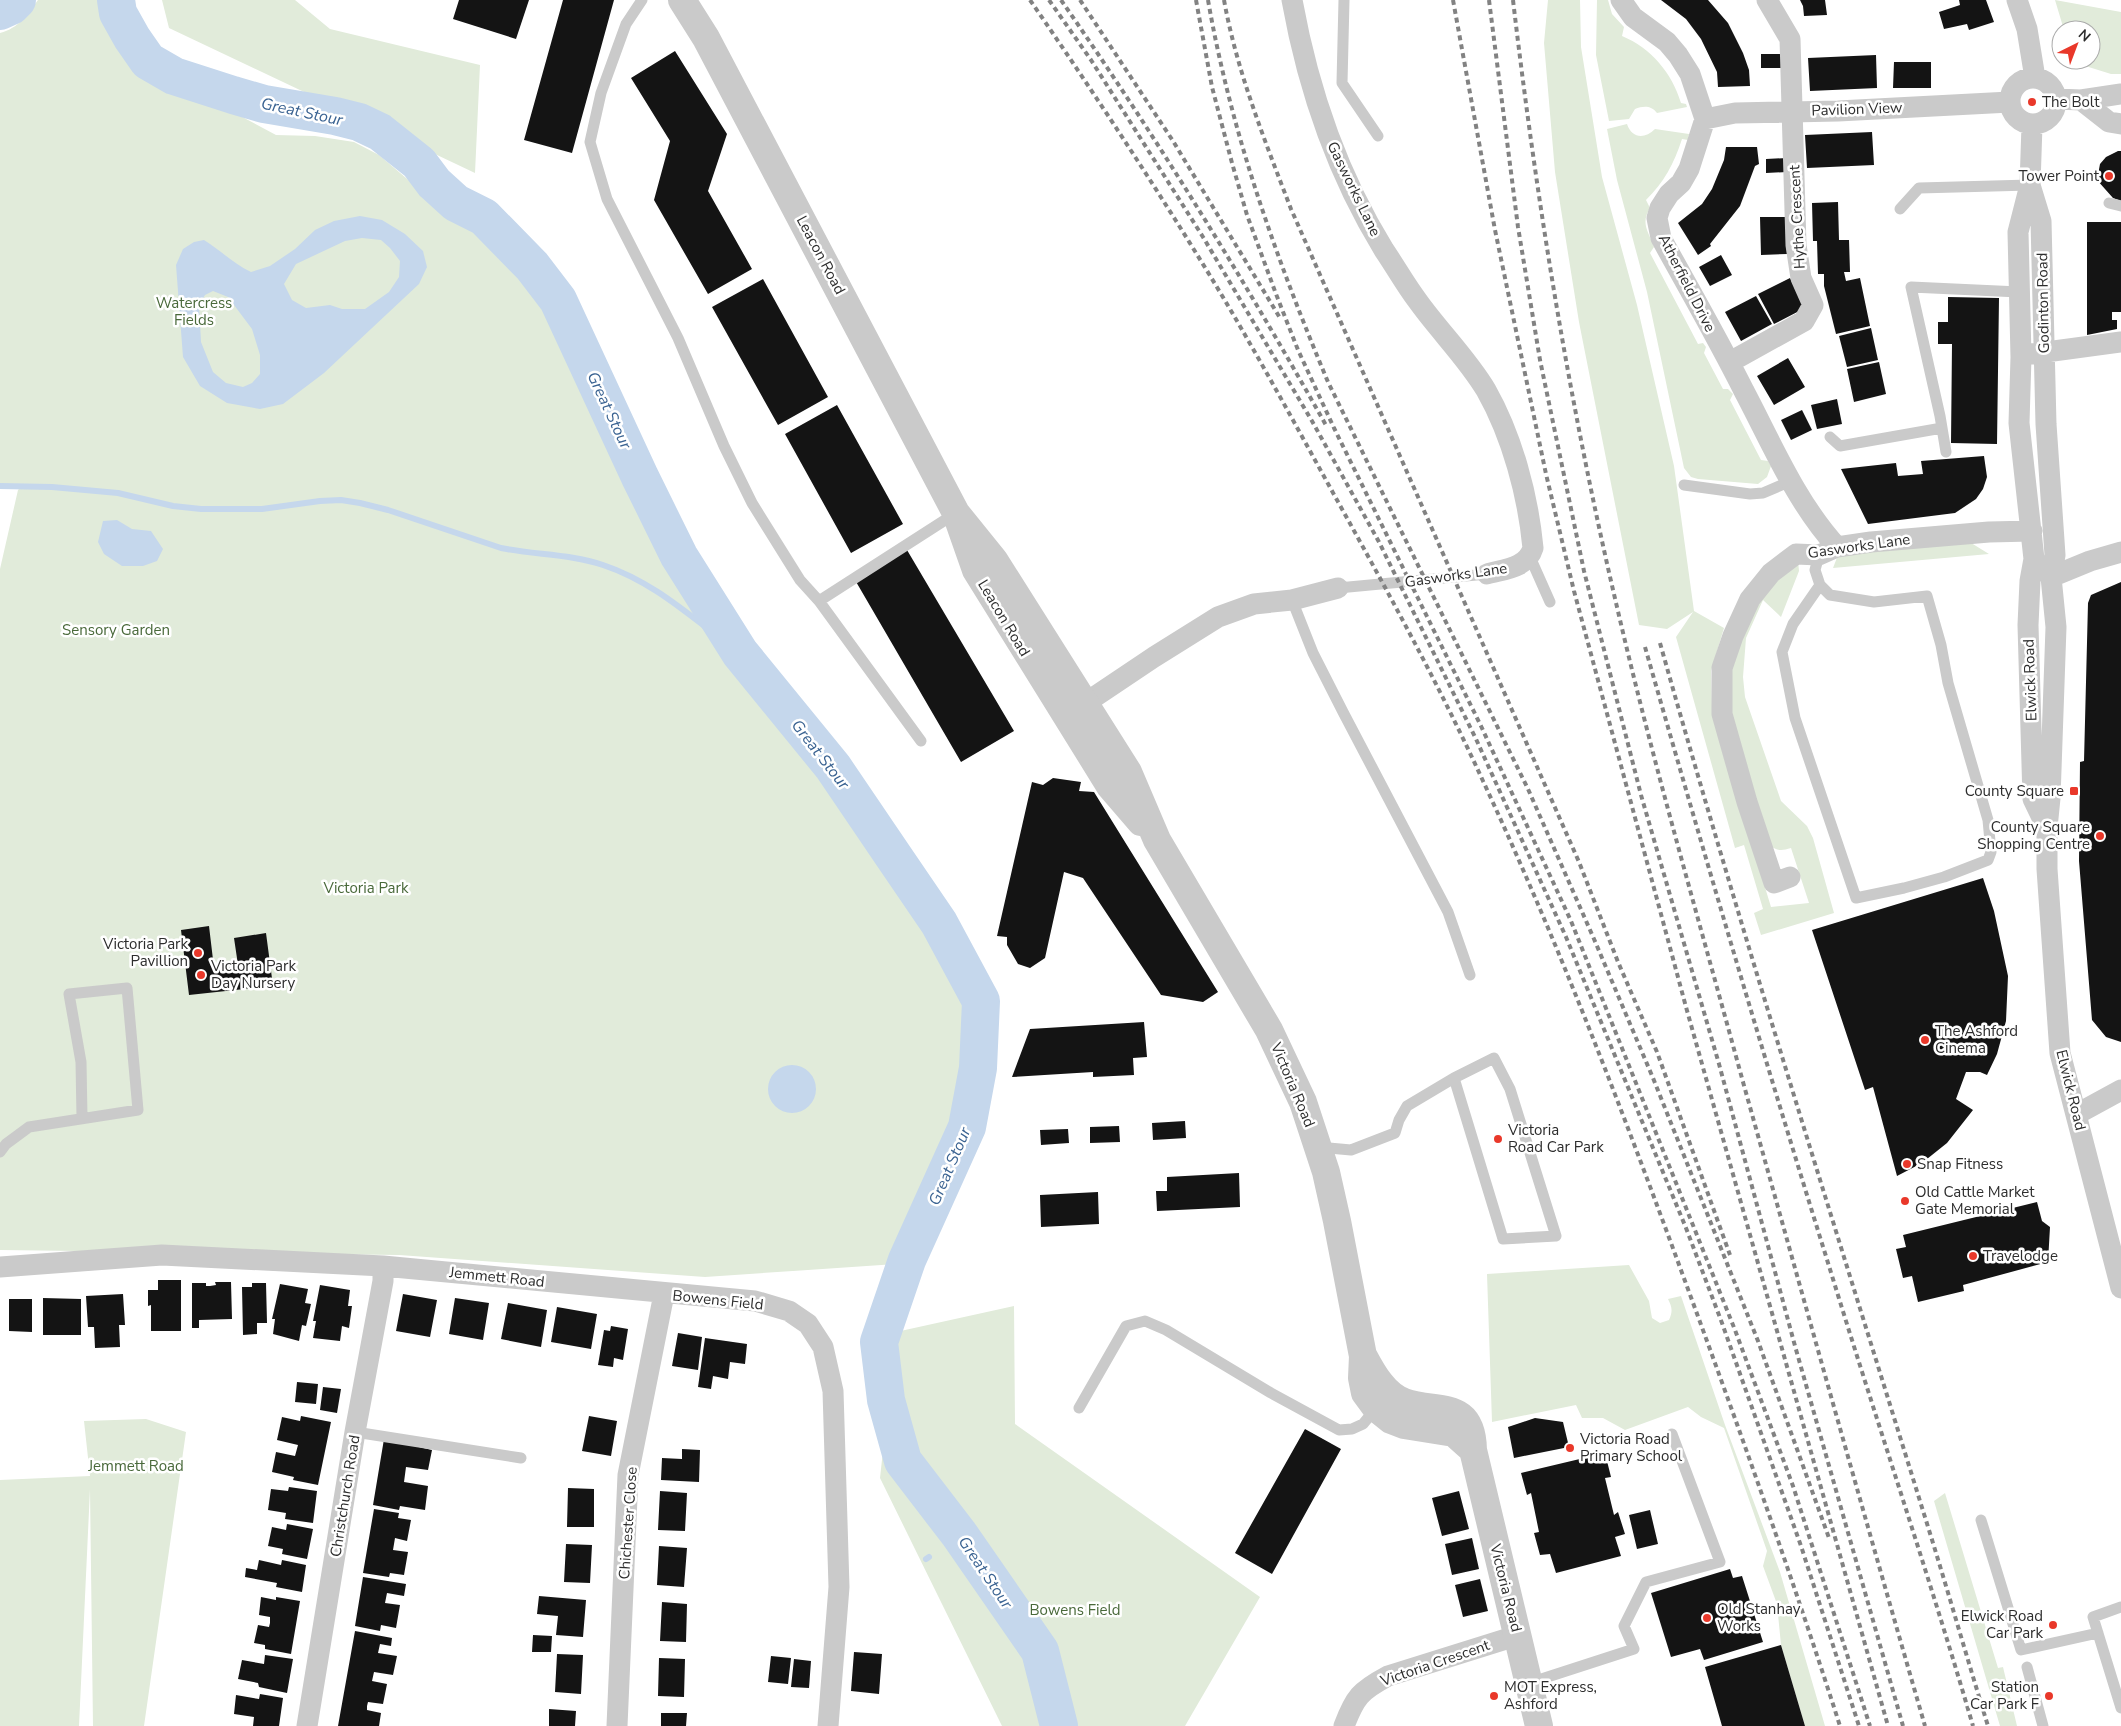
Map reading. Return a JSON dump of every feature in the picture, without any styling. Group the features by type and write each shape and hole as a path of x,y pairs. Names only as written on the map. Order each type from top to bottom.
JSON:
{"street":[{"name":"Leacon Road","path":"682,0 706,38 743,107 956,513 994,560 1075,710"},
{"name":"Gasworks Lane","path":"1292,0 1301,50 1316,105 1357,201 1383,248 1417,300 1458,351 1485,390 1502,423 1516,460 1533,548 1530,557 1522,564 1487,574"},
{"path":"1621,0 1633,16 1667,42 1678,55 1690,74 1704,118"},
{"name":"Hythe Crescent","path":"1730,362 1804,321 1813,305 1801,278 1797,260 1790,39 1767,0"},
{"path":"2017,0 2026,29 2035,78"},
{"path":"2035,78 2041,79 2052,87 2057,99 2053,114 2040,124 2032,125 2019,120 2014,115 2010,102 2014,87 2020,82 2035,78"},
{"path":"2057,99 2081,100 2121,94"},
{"path":"2081,100 2109,122 2121,124"},
{"name":"Pavilion View","path":"1704,118 1735,113 2010,102"},
{"name":"Atherfield Drive","path":"1704,118 1689,169 1681,183 1669,194 1660,208 1657,218 1661,238 1730,362 1791,481 1823,532 1828,551"},
{"name":"Godinton Road","path":"2019,423 2021,357 2018,232 2030,185 2032,125"},
{"name":"Godinton Road","path":"2030,185 2042,221 2046,424"},
{"path":"2021,357 2044,352 2121,342"},
{"name":"Elwick Road","path":"2019,423 2034,559 2030,581 2028,624 2034,799 2047,828"},
{"name":"Elwick Road","path":"2046,424 2055,554 2051,577 2056,626 2050,798 2047,828 2047,869 2060,1053 2121,1288"},
{"name":"Gasworks Lane","path":"1790,877 1774,883 1747,802 1722,714 1722,668 1733,636 1750,599 1771,573 1796,554 1989,532 2032,531"},
{"path":"2034,559 2051,577 2090,561 2121,552"},
{"name":"Gasworks Lane","path":"1075,710 1218,617 1254,604 1292,600 1338,588"},
{"name":"Victoria Road","path":"1075,710 1128,772 1157,840 1269,1030 1303,1102 1318,1147 1337,1221 1363,1356 1377,1380 1382,1400 1428,1406 1462,1416 1470,1425 1473,1437 1473,1450 1539,1726"},
{"path":"2077,1114 2121,1090"},
{"name":"Jemmett Road","path":"0,1267 162,1255 383,1266 664,1294"},
{"name":"Christchurch Road","path":"307,1726 355,1432 383,1282 383,1266"},
{"name":"Chichester Close","path":"618,1726 628,1475 664,1294"},
{"name":"Bowens Field","path":"664,1294 755,1301 790,1311 808,1324 823,1347 833,1391 839,1587 828,1726"},
{"name":"Victoria Crescent","path":"1344,1726 1352,1703 1368,1687 1388,1676 1518,1635"}],"lane":[{"path":"642,0 626,24 601,93 590,142 608,198 678,338 724,446 752,504 800,580 819,601 921,741"},
{"path":"1344,0 1342,83 1378,136"},
{"path":"1900,208 1919,188 2030,185"},
{"path":"1946,452 1911,287 2019,292"},
{"path":"1830,437 1840,446 1942,428"},
{"path":"1684,485 1750,494 1763,493 1791,481"},
{"path":"819,601 956,513"},
{"path":"1820,585 1793,624 1782,652 1795,718 1856,898 1944,877 1988,860 1991,852 1988,820 1948,683 1941,645 1927,596 1874,602 1830,596 1820,585 1815,570 1828,551"},
{"path":"1530,557 1550,602"},
{"name":"Gasworks Lane","path":"1338,588 1487,574"},
{"path":"1292,600 1313,653 1338,704 1448,912 1470,975"},
{"path":"2,1145 29,1127 82,1117 138,1110 127,988 69,994 82,1062 82,1117"},
{"path":"1318,1147 1351,1150 1395,1133 1399,1120 1407,1106 1454,1078 1494,1058 1510,1089 1556,1236 1502,1240 1454,1078"},
{"path":"1079,1408 1126,1326 1145,1321 1166,1330 1271,1393 1339,1430 1352,1429 1363,1424 1382,1400"},
{"path":"355,1432 520,1458"},
{"path":"1529,1683 1634,1649 1624,1626 1646,1582 1720,1562 1672,1434"},
{"path":"1982,1520 2021,1650 2098,1633"},
{"path":"2121,1607 2093,1617 2121,1708"},
{"path":"2027,1667 2043,1726"}],"green space":[{"name":"Victoria Park","path":"38,0 105,0 112,31 120,52 131,64 153,79 201,95 276,135 315,136 354,142 379,155 446,212 491,240 513,261 552,316 611,443 645,523 706,619 709,631 778,708 800,738 877,850 955,972 969,1000 973,1021 957,1125 896,1264 705,1277 399,1255 0,1250 0,569 18,490 22,486 0,487 0,33 7,31 17,24 26,16"},
{"path":"162,0 295,0 330,29 480,65 475,173 169,28"},
{"path":"1548,0 1580,0 1581,47 1602,177 1637,305 1674,466 1694,611 1724,628 1711,671 1712,706 1771,907 1809,903 1791,848 1777,850 1766,842 1735,737 1726,685 1755,597 1798,560 1799,571 1781,617 1763,600 1746,638 1743,677 1745,697 1781,801 1807,826 1813,838 1834,913 1761,935 1754,913 1763,909 1744,845 1735,848 1676,637 1693,612 1667,629 1639,625 1579,322 1555,172 1544,43"},
{"path":"1597,0 1608,0 1612,14 1624,27 1622,36 1642,47 1659,63 1672,82 1681,103 1686,104 1687,107 1657,113 1650,107 1641,107 1635,109 1629,119 1609,121 1596,55"},
{"path":"2055,0 2121,12 2121,74 2111,74 2098,70 2101,70 2101,20 2061,20"},
{"path":"1627,124 1632,133 1639,136 1647,135 1655,129 1689,134 1688,140 1682,139 1672,165 1646,200 1650,208 1646,223 1654,247 1650,253 1698,344 1703,343 1706,347 1704,353 1723,389 1728,389 1733,394 1730,400 1761,460 1768,461 1771,466 1767,477 1758,484 1698,479 1691,477 1684,468 1647,292 1617,180 1607,129"},
{"path":"1968,541 1989,554 1833,568 1838,555"},
{"path":"1629,1265 1649,1301 1652,1318 1660,1323 1669,1320 1670,1317 1672,1309 1668,1299 1681,1296 1725,1425 1780,1572 1825,1726 1805,1726 1781,1645 1777,1604 1763,1566 1767,1551 1724,1428 1701,1417 1688,1407 1625,1430 1603,1418 1582,1418 1576,1405 1492,1422 1487,1274"},
{"name":"Bowens Field","path":"1014,1306 1015,1424 1260,1597 1185,1726 1002,1726 880,1478 896,1332"},
{"path":"146,1419 186,1432 144,1726 93,1726 90,1489 79,1726 0,1726 0,1480 90,1476 84,1421"},
{"path":"1945,1493 1998,1668 2003,1667 2017,1726 2000,1726 1934,1501"}],"water":[{"path":"360,216 382,220 405,234 423,251 427,267 419,284 324,373 283,404 260,409 227,403 200,386 183,357 176,265 183,249 194,242 204,240 251,272 270,266 295,249 315,230 334,221","holes":["362,238 381,240 400,261 399,277 389,292 365,309 342,309 330,305 306,308 292,300 284,284 296,264 345,241","213,291 228,297 252,329 260,355 260,374 252,383 243,387 226,383 213,372 201,342 199,305 205,295"]},
{"path":"117,520 132,529 151,531 163,549 157,561 143,566 122,566 104,554 98,542 103,521"},
{"path":"787,1065 797,1065 806,1069 812,1075 815,1080 815,1098 806,1109 797,1113 787,1113 778,1109 772,1103 768,1094 768,1084 772,1075 778,1069"}],"building":[{"path":"459,0 529,0 516,39 453,19"},
{"path":"563,0 614,0 572,153 524,140"},
{"path":"1661,0 1708,0 1728,23 1743,53 1749,70 1750,86 1718,87 1717,72 1701,39 1686,19"},
{"path":"1800,0 1825,0 1827,15 1804,16"},
{"path":"1959,0 1986,0 1994,22 1969,30 1967,24 1944,29 1939,12 1960,5"},
{"path":"675,51 727,134 708,191 752,269 708,294 654,200 670,141 631,78"},
{"path":"1761,54 1781,54 1782,68 1761,68"},
{"path":"1876,55 1877,88 1810,91 1808,58"},
{"path":"1894,62 1931,62 1931,88 1893,88"},
{"path":"1872,132 1874,165 1807,168 1805,135"},
{"path":"1726,147 1757,147 1759,164 1755,166 1740,206 1710,244 1711,246 1698,255 1678,223 1702,204 1712,189 1724,160"},
{"name":"Tower Point","path":"2121,151 2121,201 2113,198 2097,180 2100,164 2106,157"},
{"path":"1787,158 1787,172 1766,173 1766,159"},
{"path":"1838,202 1839,240 1849,240 1850,272 1844,272 1846,281 1860,278 1870,326 1836,334 1824,286 1824,274 1818,274 1817,241 1813,241 1812,203"},
{"path":"1760,217 1786,217 1787,254 1761,255"},
{"path":"2087,222 2121,222 2121,312 2112,312 2112,320 2117,320 2117,329 2087,335"},
{"path":"1721,255 1732,275 1710,286 1699,267"},
{"path":"1790,278 1805,308 1774,324 1758,294"},
{"path":"763,279 828,397 778,425 712,307"},
{"path":"1756,296 1772,324 1741,341 1725,312"},
{"path":"1948,297 1999,298 1997,444 1951,443 1952,344 1938,344 1938,322 1948,322"},
{"path":"1871,328 1878,360 1847,367 1839,336"},
{"path":"1788,358 1805,387 1774,405 1757,376"},
{"path":"1879,362 1886,394 1854,402 1847,369"},
{"path":"1837,399 1842,424 1817,429 1811,405"},
{"path":"837,405 903,524 851,553 785,434"},
{"path":"1802,410 1812,430 1791,440 1781,420"},
{"path":"1984,456 1987,477 1983,489 1976,499 1955,513 1868,524 1841,469 1896,463 1898,476 1923,474 1921,461"},
{"path":"907,550 1014,731 961,762 855,580"},
{"name":"County Square Shopping Centre","path":"2121,582 2121,1042 2106,1037 2092,1020 2079,861 2080,762 2084,761 2088,603 2091,595"},
{"path":"1053,778 1081,782 1079,791 1094,792 1218,992 1203,1002 1161,995 1083,878 1064,872 1045,958 1030,968 1018,964 1007,945 1007,937 997,936 1032,782 1043,785"},
{"name":"The Ashford Cinema","path":"1983,878 1994,911 2008,976 2006,1021 1997,1054 1987,1075 1980,1072 1966,1072 1956,1099 1973,1110 1947,1143 1922,1163 1897,1176 1873,1087 1865,1090 1812,930"},
{"path":"209,926 214,968 238,965 234,938 266,933 273,986 189,995 181,930"},
{"path":"1144,1022 1147,1057 1133,1058 1134,1075 1093,1077 1093,1072 1012,1077 1030,1029"},
{"path":"1185,1121 1186,1138 1153,1140 1152,1123"},
{"path":"1119,1126 1120,1142 1090,1143 1090,1127"},
{"path":"1068,1129 1069,1143 1041,1145 1040,1130"},
{"path":"1239,1173 1240,1207 1157,1211 1156,1191 1167,1191 1167,1177"},
{"path":"1098,1192 1099,1224 1041,1227 1040,1195"},
{"name":"Travelodge","path":"2037,1202 2042,1221 2050,1227 2048,1262 1963,1285 1964,1291 1918,1302 1912,1276 1903,1278 1896,1249 1906,1247 1903,1235"},
{"path":"158,1280 181,1280 181,1331 151,1331 151,1305 148,1306 148,1290 158,1290"},
{"path":"215,1282 231,1282 232,1319 199,1320 199,1328 192,1328 192,1283 206,1283 206,1286 210,1286 216,1285"},
{"path":"252,1283 266,1283 267,1323 257,1323 257,1334 243,1335 242,1287 252,1287"},
{"path":"280,1284 308,1289 305,1303 311,1304 306,1326 302,1325 299,1341 273,1334 275,1319 272,1319"},
{"path":"320,1285 350,1290 348,1306 352,1306 349,1328 342,1326 340,1341 313,1338 316,1321 313,1321"},
{"path":"123,1294 125,1325 119,1325 120,1347 95,1348 94,1327 88,1327 86,1296"},
{"path":"403,1294 437,1300 430,1337 396,1331"},
{"path":"43,1298 81,1299 81,1335 43,1335"},
{"path":"455,1298 489,1303 483,1340 449,1334"},
{"path":"9,1299 32,1299 32,1332 9,1331"},
{"path":"508,1303 547,1310 541,1347 501,1339"},
{"path":"557,1307 597,1314 591,1349 551,1342"},
{"path":"611,1326 628,1329 623,1360 614,1358 613,1367 598,1365 604,1330 610,1331"},
{"path":"678,1333 702,1337 698,1370 672,1366"},
{"path":"705,1338 747,1344 745,1364 730,1362 728,1379 713,1376 711,1389 698,1387"},
{"path":"297,1382 318,1384 316,1404 295,1402"},
{"path":"323,1387 341,1389 337,1413 320,1410"},
{"path":"301,1416 331,1422 318,1485 293,1480 294,1477 272,1472 276,1452 295,1456 298,1445 277,1440 282,1417 300,1421"},
{"path":"589,1416 617,1421 611,1456 582,1451"},
{"path":"1535,1418 1563,1422 1569,1447 1514,1458 1508,1427"},
{"path":"1305,1429 1341,1449 1272,1574 1235,1553"},
{"path":"384,1439 432,1450 428,1470 406,1467 404,1482 428,1486 425,1510 400,1506 399,1510 373,1505"},
{"path":"682,1449 700,1450 699,1482 661,1480 662,1458 682,1459"},
{"path":"1605,1453 1611,1477 1605,1478 1614,1515 1618,1512 1625,1534 1615,1537 1621,1556 1556,1573 1550,1554 1540,1555 1534,1533 1539,1532 1531,1493 1527,1495 1521,1473"},
{"path":"289,1487 317,1491 313,1523 285,1519 286,1513 268,1510 271,1489 288,1491"},
{"path":"568,1488 594,1489 594,1527 567,1527"},
{"path":"660,1491 687,1493 685,1531 658,1530"},
{"path":"1459,1491 1469,1529 1442,1536 1432,1498"},
{"path":"374,1509 399,1513 398,1518 411,1520 407,1541 395,1538 393,1550 408,1552 404,1575 390,1573 389,1577 363,1573"},
{"path":"1650,1510 1658,1544 1637,1549 1629,1515"},
{"path":"287,1524 313,1529 307,1559 282,1554 283,1549 268,1546 272,1527 286,1530"},
{"path":"1472,1538 1479,1569 1452,1575 1445,1544"},
{"path":"566,1544 592,1545 590,1583 564,1582"},
{"path":"659,1546 687,1548 684,1587 657,1585"},
{"path":"259,1560 281,1565 282,1560 306,1565 302,1592 276,1587 277,1583 245,1577 246,1568 257,1570"},
{"name":"Old Stanhay Works","path":"1730,1569 1733,1578 1742,1576 1763,1642 1704,1660 1700,1649 1671,1657 1651,1593"},
{"path":"363,1577 406,1584 404,1596 387,1593 385,1603 400,1605 396,1628 381,1625 380,1631 355,1626"},
{"path":"1480,1579 1488,1611 1463,1617 1455,1585"},
{"path":"539,1596 586,1600 583,1637 556,1635 558,1616 537,1614"},
{"path":"261,1597 276,1600 276,1597 300,1601 291,1654 265,1649 265,1645 254,1643 258,1625 269,1627 270,1623 270,1617 259,1615"},
{"path":"662,1602 687,1604 686,1642 660,1641"},
{"path":"355,1631 392,1638 391,1646 380,1644 378,1653 397,1656 393,1675 374,1672 372,1681 387,1684 383,1704 368,1702 367,1706 367,1710 381,1713 379,1726 338,1726"},
{"path":"533,1635 552,1636 551,1652 532,1652"},
{"path":"1781,1645 1805,1726 1722,1726 1705,1667"},
{"path":"854,1652 882,1654 879,1694 851,1691"},
{"path":"557,1654 583,1655 581,1694 555,1692"},
{"path":"265,1655 293,1659 287,1693 259,1687 258,1683 238,1679 242,1660 264,1664"},
{"path":"771,1656 791,1658 788,1684 768,1682"},
{"path":"659,1658 685,1659 684,1697 658,1696"},
{"path":"794,1659 811,1661 809,1688 791,1687"},
{"path":"260,1694 283,1698 279,1726 253,1726 254,1717 234,1714 236,1695 259,1699"},
{"path":"549,1709 576,1711 575,1726 549,1726"},
{"path":"661,1713 687,1713 686,1726 661,1726"}],"waterway":[{"name":"Great Stour","path":"0,11 11,6 17,0"},
{"name":"Great Stour","path":"116,0 118,13 148,61 174,76 233,95 264,104 359,122 380,132 419,163 434,183 456,203 484,217 532,266 558,300 640,477 679,556 740,653 833,767 939,923 981,1001 978,1068 967,1127 907,1260 879,1342 886,1400 903,1461 959,1534 1040,1651 1059,1726"},
{"path":"0,486 52,487 118,493 173,506 201,509 262,509 341,500 360,503 388,510 501,548 591,561 603,565 623,573 658,592 740,653"},
{"path":"952,1540 959,1534"}],"railway":[{"path":"1030,0 1144,170 1226,302 1375,569 1431,674 1466,745 1538,904 1638,1154 1765,1502 1840,1726"},
{"path":"1049,0 1091,60 1203,237 1312,421 1379,542 1476,739 1566,937 1686,1228 1722,1323 1801,1546 1859,1726"},
{"path":"1061,0 1166,157 1264,318 1327,427"},
{"path":"1080,0 1173,141 1280,318"},
{"path":"1196,0 1212,87 1232,163 1247,215 1276,294 1298,350 1334,428 1481,726 1571,921 1735,1330 1793,1486 1870,1726"},
{"path":"1208,0 1229,98 1242,146 1273,241 1309,335 1328,382 1528,789 1594,939 1653,1078 1758,1341 1829,1538"},
{"path":"1224,0 1244,80 1291,209 1579,862 1618,962 1657,1052 1730,1255"},
{"path":"1453,0 1495,230 1546,474 1574,591 1686,1007 1888,1726"},
{"path":"1489,0 1518,227 1540,360 1584,571 1641,795 1719,1064 1795,1346 1903,1726"},
{"path":"1513,0 1522,76 1556,305 1584,456 1631,667 1743,1082 1925,1726"},
{"path":"1660,643 1756,970 1988,1726"},
{"path":"1645,647 1712,880 1782,1112 1973,1726"}],"place":[{"name":"The Bolt","path":"2032,102"},
{"name":"Tower Point","path":"2109,176"},
{"name":"County Square","path":"2074,791"},
{"name":"County Square Shopping Centre","path":"2100,836"},
{"name":"Victoria Park Pavillion","path":"198,953"},
{"name":"Victoria Park Day Nursery","path":"201,975"},
{"name":"The Ashford Cinema","path":"1925,1040"},
{"name":"Victoria Road Car Park","path":"1498,1139"},
{"name":"Snap Fitness","path":"1907,1164"},
{"name":"Old Cattle Market Gate Memorial","path":"1905,1201"},
{"name":"Travelodge","path":"1973,1256"},
{"name":"Victoria Road Primary School","path":"1570,1448"},
{"name":"Old Stanhay Works","path":"1707,1618"},
{"name":"Elwick Road Car Park","path":"2053,1625"},
{"name":"MOT Express, Ashford","path":"1494,1696"},
{"name":"Station Car Park F","path":"2049,1696"}],"park label":[{"name":"Watercress Fields","path":"194,312"},
{"name":"Sensory Garden","path":"116,630"}]}
